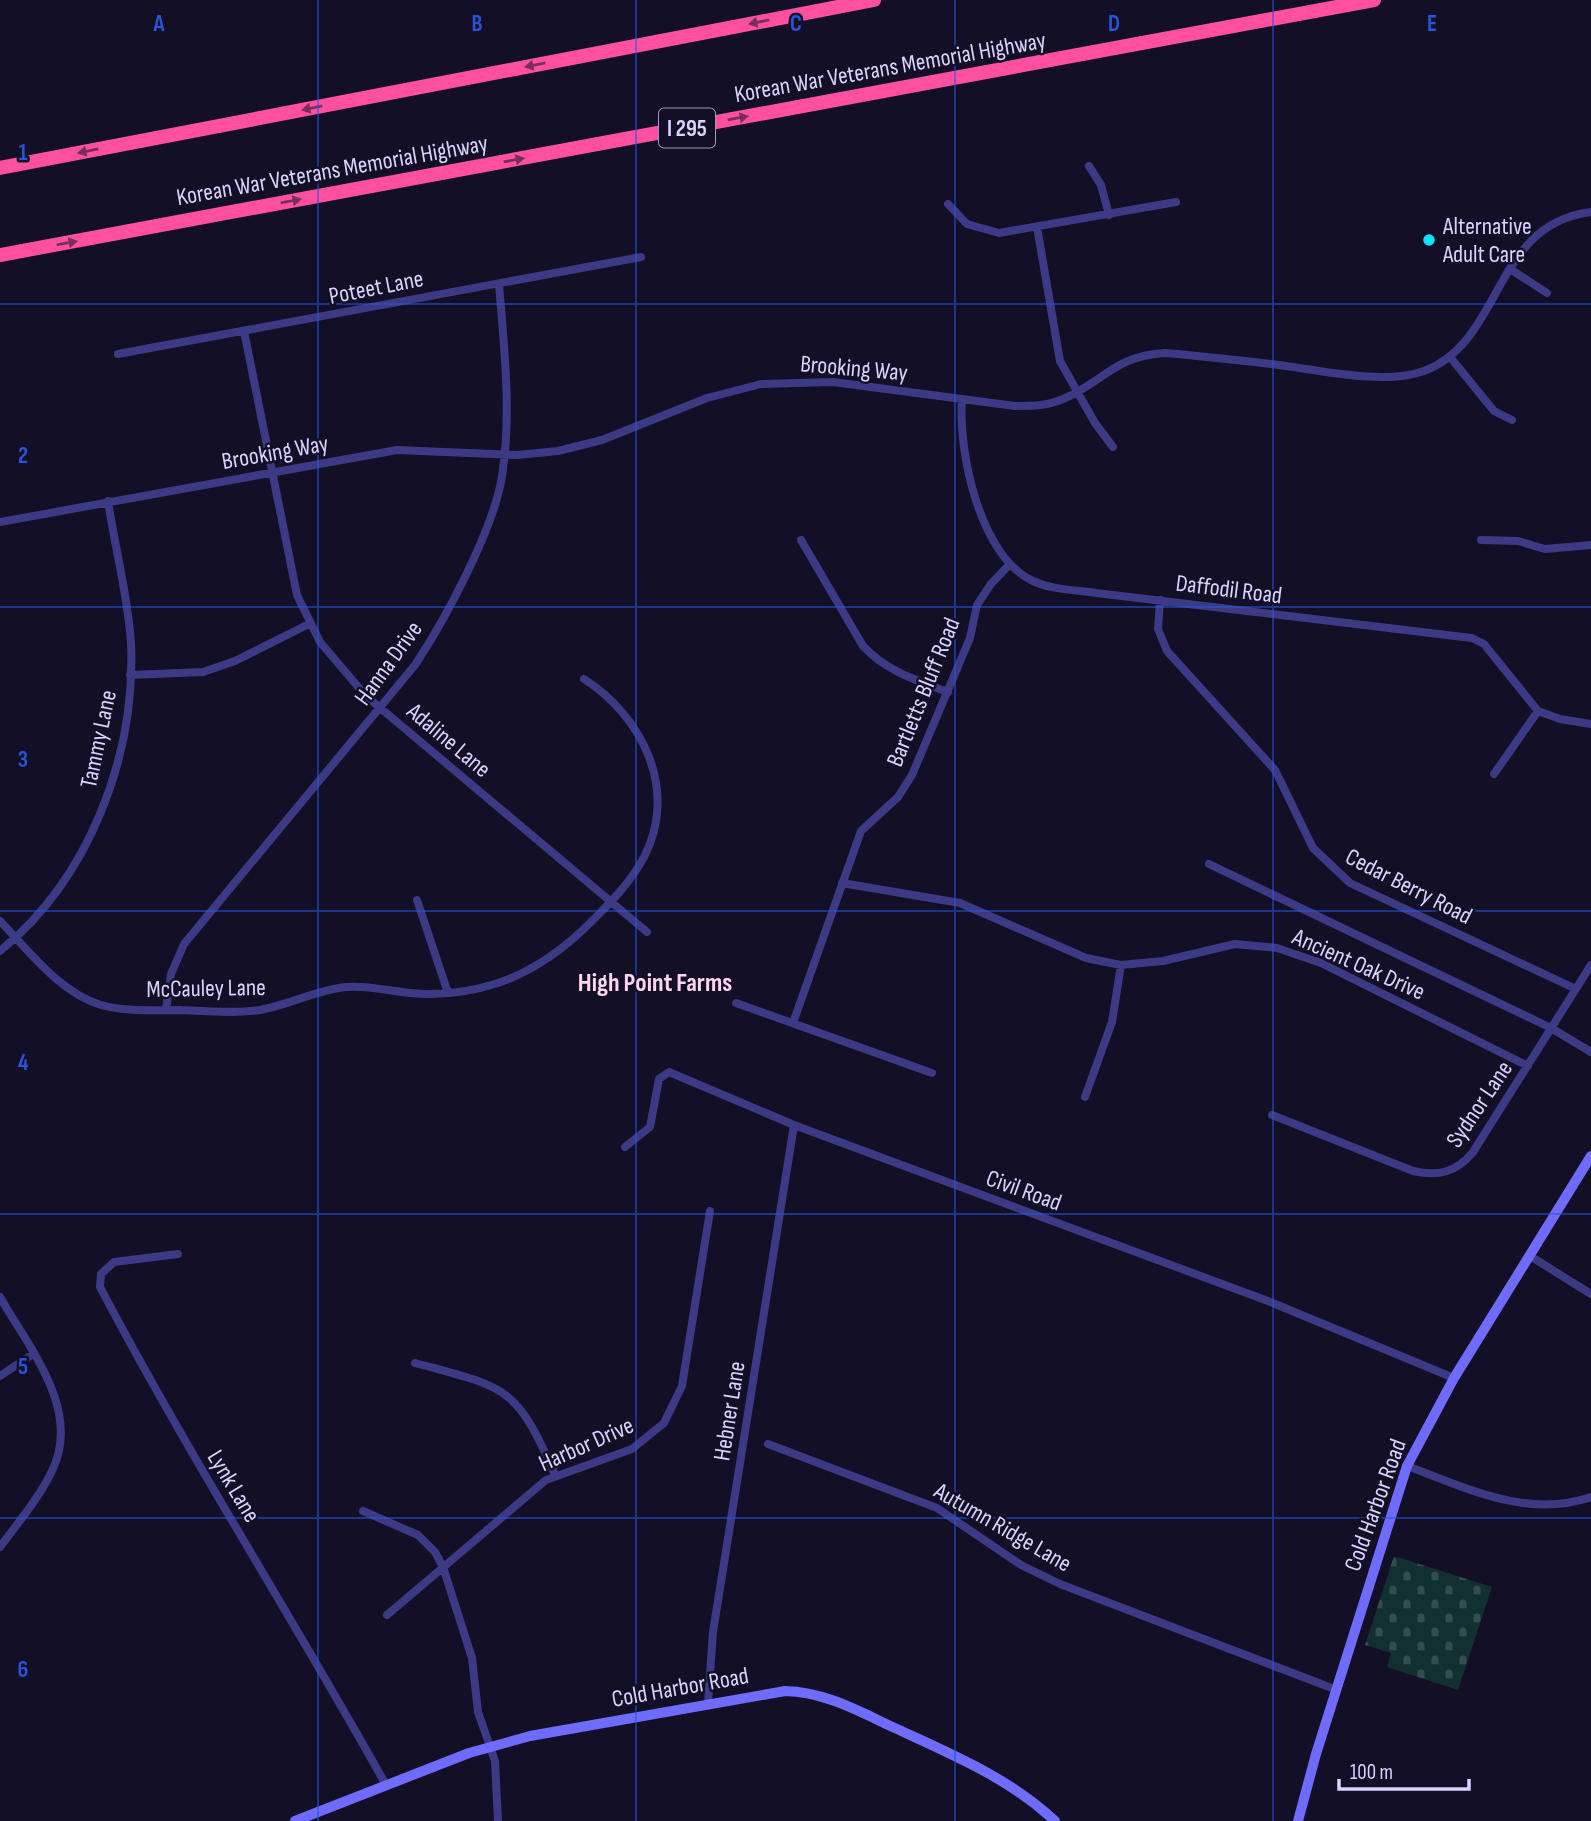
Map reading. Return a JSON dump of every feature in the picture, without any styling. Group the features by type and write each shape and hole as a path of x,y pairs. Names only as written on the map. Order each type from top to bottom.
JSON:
{"highway":[{"path":"0,168 874,0"},
{"name":"Korean War Veterans Memorial Highway","path":"0,255 1374,0"}],"main road":[{"name":"Cold Harbor Road","path":"1298,1821 1408,1466 1454,1378 1591,1156"},
{"name":"Cold Harbor Road","path":"295,1821 491,1746 561,1729 785,1691 827,1698 995,1775 1030,1798 1055,1821"}],"street":[{"path":"1088,166 1101,185 1109,215"},
{"path":"948,204 967,224 985,232 999,233 1176,202"},
{"name":"Brooking Way","path":"0,522 397,450 540,454 580,447 707,398 761,384 833,382 989,404 1042,405 1078,391 1111,368 1150,354 1166,353 1400,376 1424,371 1450,357 1467,339 1510,268 1539,232 1563,218 1591,212"},
{"path":"1037,227 1055,344 1066,373 1113,447"},
{"name":"Poteet Lane","path":"118,354 641,257"},
{"path":"1510,268 1547,293"},
{"name":"Hanna Drive","path":"166,1010 171,974 194,930 415,665 443,620 491,517 505,454 505,377 499,284"},
{"name":"Adaline Lane","path":"244,331 298,595 309,624 341,670 380,708 647,932"},
{"path":"1450,357 1474,391 1494,411 1512,420"},
{"path":"962,399 962,450 974,495 1009,565"},
{"name":"Tammy Lane","path":"0,951 16,937 62,882 102,809 120,755 130,675 129,626 108,501"},
{"path":"801,540 863,646 873,657 887,668 948,692"},
{"path":"1481,540 1518,541 1545,549 1591,545"},
{"name":"Daffodil Road","path":"1009,565 1046,586 1472,638 1484,644 1538,711"},
{"name":"Bartletts Bluff Road","path":"793,1023 861,831 898,797 912,775 970,638 977,606 991,584 1009,565"},
{"name":"Cedar Berry Road","path":"1160,600 1158,629 1167,651 1275,770 1313,848 1326,864 1350,883 1576,989"},
{"path":"130,675 204,672 235,661 309,624"},
{"name":"McCauley Lane","path":"0,921 59,981 83,997 120,1009 257,1010 348,986 448,993 493,984 537,965 566,944 612,901 646,855 656,814 655,778 646,746 629,717 584,679"},
{"path":"1494,774 1538,711 1548,716 1591,724"},
{"path":"1209,863 1551,1028 1591,1052"},
{"name":"Ancient Oak Drive","path":"842,883 960,903 1086,958 1121,965 1163,961 1236,944 1277,948 1321,963 1528,1066"},
{"path":"417,900 448,993"},
{"path":"1085,1097 1112,1022 1121,965"},
{"name":"Sydnor Lane","path":"1272,1115 1413,1171 1446,1172 1465,1162 1474,1152 1591,965"},
{"path":"736,1003 932,1073"},
{"name":"Civil Road","path":"625,1147 650,1127 659,1079 669,1072 794,1125 1268,1301 1454,1378"},
{"name":"Hebner Lane","path":"708,1703 713,1632 794,1125"},
{"name":"Harbor Drive","path":"387,1615 535,1487 555,1475 632,1449 653,1435 672,1411 682,1385 710,1211"},
{"name":"Lynk Lane","path":"178,1254 114,1262 101,1274 100,1287 179,1432 312,1653 386,1785"},
{"path":"1530,1256 1591,1294"},
{"path":"0,1297 33,1354 59,1408 60,1448 51,1474 0,1547"},
{"path":"0,1376 33,1354"},
{"path":"415,1363 484,1382 508,1395 527,1415 555,1475"},
{"name":"Autumn Ridge Lane","path":"768,1444 937,1508 1021,1564 1060,1584 1337,1690"},
{"path":"1408,1466 1510,1502 1546,1506 1591,1497"},
{"path":"363,1511 418,1535 435,1552 443,1567 472,1658 478,1712 491,1746 497,1775 498,1821"}],"green space":[{"path":"1394,1556 1492,1587 1458,1690 1387,1667 1391,1653 1365,1645"}],"place":[{"name":"Alternative Adult Care","path":"1429,240"}],"district":[{"name":"High Point Farms","path":"655,982"}]}
